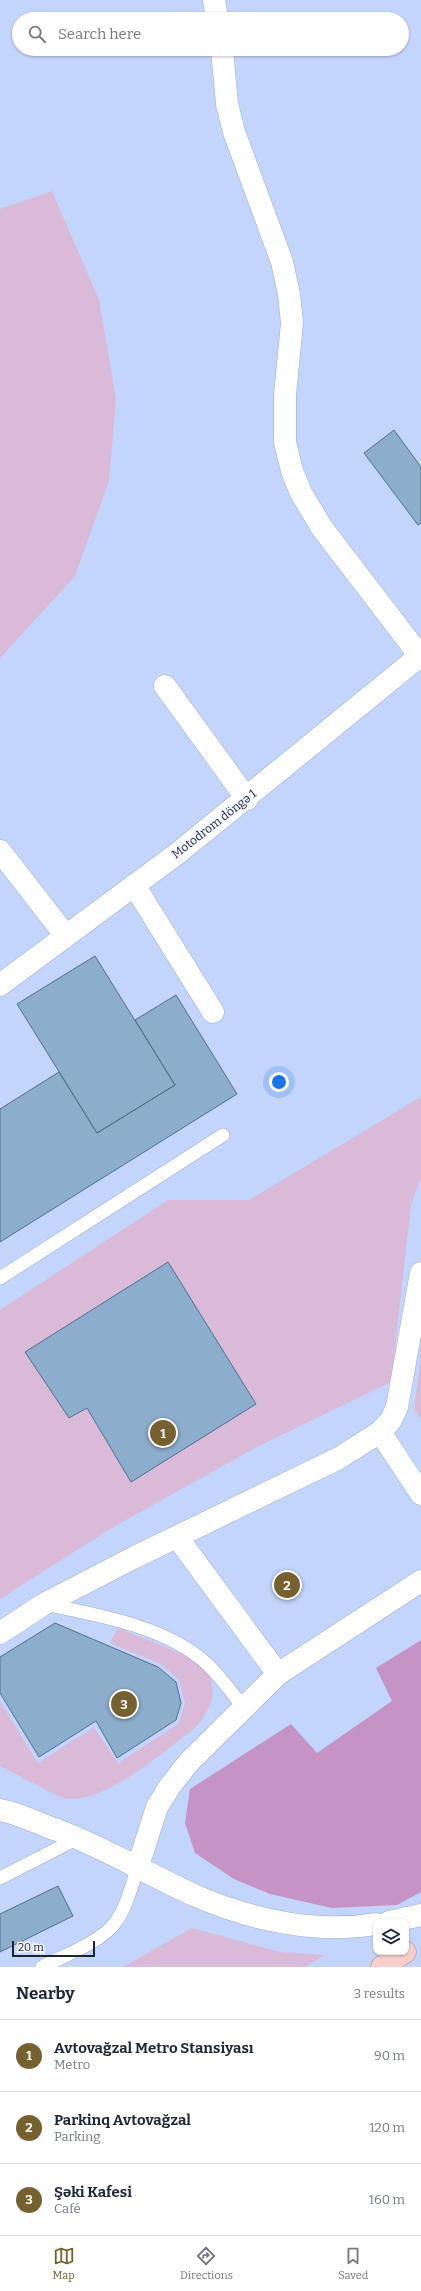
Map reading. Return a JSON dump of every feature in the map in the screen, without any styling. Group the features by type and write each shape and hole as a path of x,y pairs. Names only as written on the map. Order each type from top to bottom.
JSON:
{"highway":[{"path":"409,1950 421,1942"},
{"path":"382,1967 401,1955"}],"street":[{"path":"214,0 216,12"},
{"path":"223,56 227,104 234,132 282,262 289,294 292,323 285,395 285,442 292,471 300,492 322,528 421,656"},
{"name":"Motodrom döngə 1","path":"0,984 247,799 421,656"},
{"path":"165,686 247,799"},
{"path":"0,851 66,936"},
{"path":"134,885 213,1012"},
{"path":"0,1632 44,1604 339,1458 380,1432 391,1420 397,1407 421,1273"},
{"path":"380,1432 421,1494"},
{"path":"177,1537 278,1674"},
{"path":"138,1866 157,1807 170,1786 189,1762 278,1674 421,1581"},
{"path":"0,1810 78,1838 138,1866 196,1896 239,1912 321,1927 352,1928 373,1924"},
{"path":"401,1919 421,1914"}],"lane":[{"path":"0,1278 223,1135"},
{"path":"44,1604 104,1616 183,1646 207,1664 244,1708"},
{"path":"0,1878 78,1838"},
{"path":"42,1967 94,1940 114,1924 126,1903 138,1866"}],"shaded area":[{"path":"52,191 99,300 116,399 109,481 75,576 0,658 0,209"},
{"path":"421,1097 421,1178 411,1205 391,1382 255,1448 110,1529 0,1599 0,1310 168,1200 249,1200"},
{"path":"421,1358 421,1419 414,1409"},
{"path":"118,1628 178,1653 206,1670 210,1678 213,1693 209,1708 195,1728 149,1763 112,1787 93,1795 76,1799 60,1797 0,1766 0,1701 38,1763 94,1727 118,1763 178,1724 185,1703 179,1680 161,1664 110,1643"},
{"path":"421,1640 421,1892 397,1905 332,1908 270,1894 234,1879 195,1853 185,1823 190,1789 291,1724 317,1753 392,1701 376,1668"},
{"path":"192,1928 280,1952 325,1955 305,1967 123,1967"}],"building":[{"path":"394,430 421,467 421,523 418,525 364,453"},
{"path":"95,956 175,1085 97,1133 17,1004"},
{"path":"176,995 237,1094 0,1242 0,1109 59,1072 97,1133 175,1085 135,1020"},
{"path":"168,1262 256,1404 131,1482 87,1408 69,1418 25,1352"},
{"path":"55,1623 158,1667 176,1682 181,1703 176,1720 117,1758 96,1721 39,1757 0,1693 0,1657"},
{"path":"58,1886 73,1916 0,1952 0,1914"}],"place":[{"name":"Avtovağzal Metro Stansiyası","path":"163,1433"},
{"name":"Parkinq Avtovağzal","path":"287,1585"},
{"name":"Şəki Kafesi","path":"124,1704"}]}
